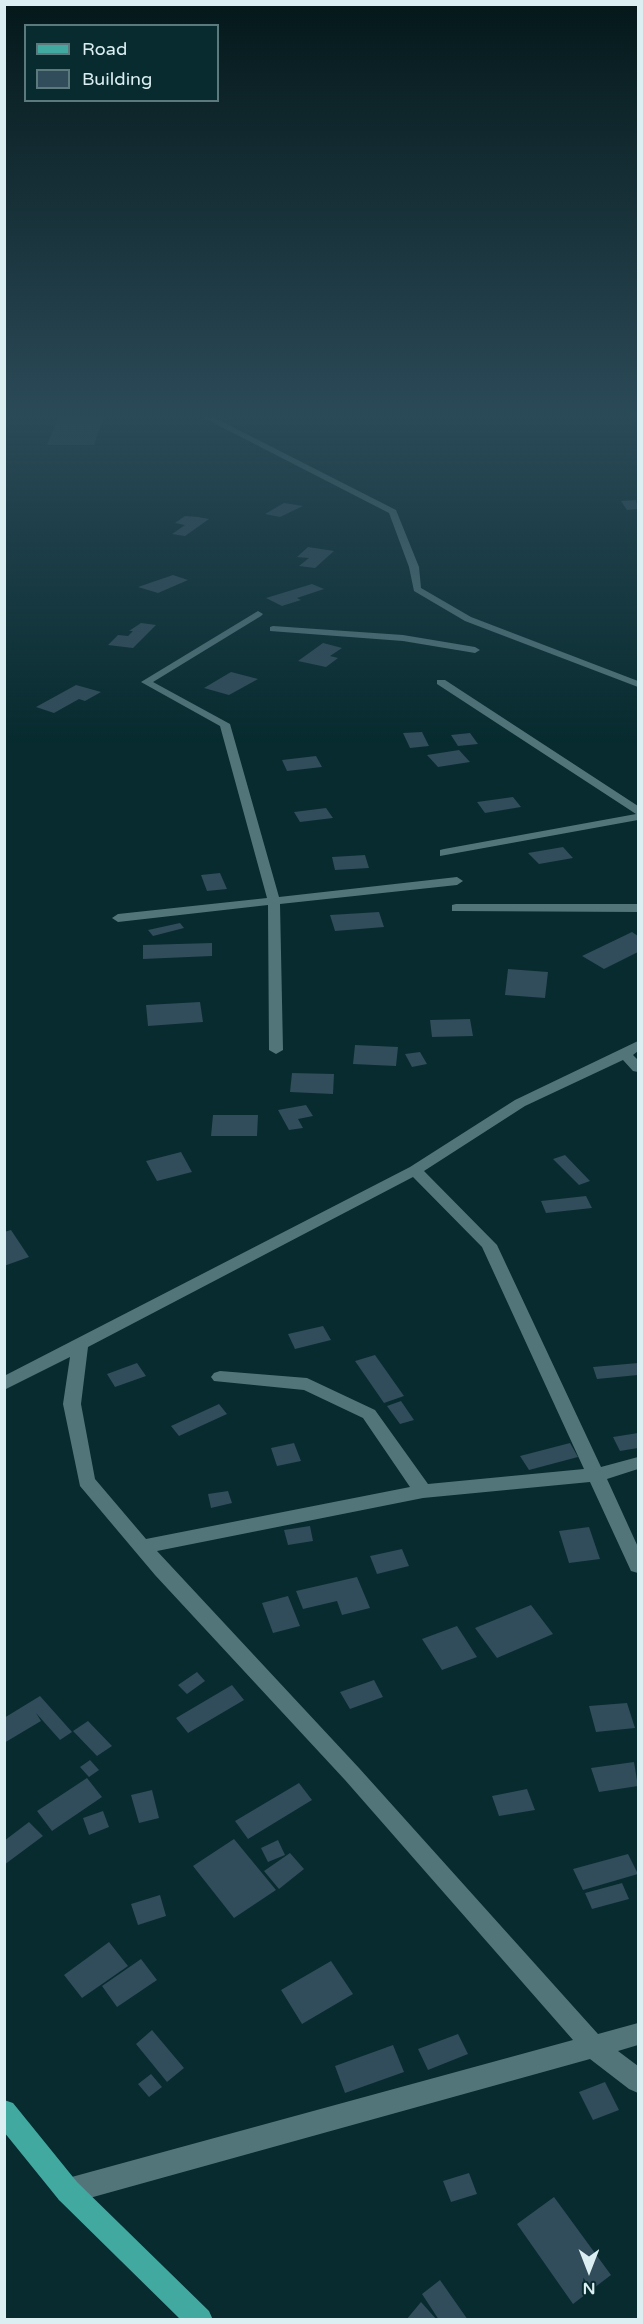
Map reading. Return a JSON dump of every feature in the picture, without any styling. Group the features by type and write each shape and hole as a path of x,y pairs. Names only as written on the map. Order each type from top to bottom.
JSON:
{"main road":[{"path":"4,2112 68,2191 200,2319"}],"street":[{"path":"398,526 414,567 417,589 468,619 639,684"},
{"path":"258,614 146,682 225,724 274,900 276,1050"},
{"path":"273,629 403,638 476,650"},
{"path":"441,682 639,811"},
{"path":"444,853 639,817"},
{"path":"118,918 457,881"},
{"path":"456,908 639,908"},
{"path":"4,1384 415,1170 520,1103 625,1054 639,1045"},
{"path":"625,1054 639,1068"},
{"path":"415,1170 489,1245 639,1566"},
{"path":"80,1345 72,1404 86,1481 142,1547 352,1774 593,2046 639,2081"},
{"path":"220,1377 307,1383 369,1414 423,1491"},
{"path":"142,1547 423,1491 597,1475 639,1463"},
{"path":"68,2191 639,2034"}],"building":[{"path":"183,526 198,526 185,536 172,534"},
{"path":"308,547 334,551 315,568 299,566 309,558 297,557"},
{"path":"173,575 188,580 158,593 138,587"},
{"path":"312,584 324,589 282,606 266,598"},
{"path":"141,623 156,625 133,648 108,645 118,635 128,636 133,631 129,631"},
{"path":"323,643 342,648 330,656 338,658 326,667 298,661"},
{"path":"231,672 258,679 229,695 204,688"},
{"path":"76,685 101,692 85,701 79,699 54,713 36,707"},
{"path":"422,732 429,746 410,748 403,733"},
{"path":"470,733 478,744 458,746 451,735"},
{"path":"459,750 470,762 438,767 427,755"},
{"path":"316,756 322,767 287,771 282,760"},
{"path":"513,797 521,807 485,813 477,802"},
{"path":"326,808 333,818 300,822 294,812"},
{"path":"563,847 573,858 539,864 528,853"},
{"path":"365,855 369,868 335,870 332,857"},
{"path":"220,873 227,889 207,891 201,875"},
{"path":"379,912 384,927 335,931 330,915"},
{"path":"180,923 184,928 153,936 148,930"},
{"path":"632,932 638,936 638,952 604,969 582,956"},
{"path":"212,943 212,956 143,959 143,945"},
{"path":"508,969 548,972 545,998 505,995"},
{"path":"200,1002 203,1022 148,1026 146,1005"},
{"path":"470,1019 473,1036 432,1037 430,1020"},
{"path":"355,1045 398,1047 396,1066 353,1064"},
{"path":"420,1052 427,1064 412,1067 405,1054"},
{"path":"292,1073 334,1074 333,1094 290,1092"},
{"path":"306,1105 313,1116 298,1119 303,1128 289,1130 278,1110"},
{"path":"213,1115 258,1115 257,1136 211,1136"},
{"path":"181,1152 192,1172 157,1181 146,1161"},
{"path":"565,1155 590,1181 579,1185 553,1159"},
{"path":"586,1196 592,1208 546,1213 541,1201"},
{"path":"11,1230 29,1257 4,1266 4,1232"},
{"path":"323,1326 331,1340 295,1349 288,1334"},
{"path":"375,1355 404,1396 384,1403 355,1361"},
{"path":"137,1363 146,1376 115,1387 107,1374"},
{"path":"638,1363 638,1375 597,1379 593,1367"},
{"path":"401,1401 414,1420 400,1424 387,1406"},
{"path":"219,1404 227,1414 179,1436 171,1426"},
{"path":"638,1433 638,1448 620,1451 613,1437"},
{"path":"294,1443 301,1461 277,1466 271,1448"},
{"path":"570,1443 578,1457 529,1470 520,1456"},
{"path":"228,1491 232,1503 211,1508 208,1494"},
{"path":"310,1526 313,1541 288,1545 284,1530"},
{"path":"589,1527 600,1559 569,1563 559,1531"},
{"path":"402,1549 409,1566 377,1574 370,1556"},
{"path":"357,1577 370,1608 342,1615 337,1601 303,1609 296,1591"},
{"path":"288,1596 300,1626 273,1633 262,1603"},
{"path":"531,1605 553,1634 497,1658 475,1628"},
{"path":"457,1626 477,1657 442,1670 422,1639"},
{"path":"197,1672 205,1681 187,1694 178,1685"},
{"path":"374,1680 383,1697 350,1709 340,1692"},
{"path":"232,1685 244,1700 188,1733 176,1718"},
{"path":"40,1696 72,1732 60,1740 36,1713 41,1721 4,1743 4,1718"},
{"path":"627,1703 635,1728 596,1732 589,1706"},
{"path":"88,1721 112,1746 97,1756 73,1731"},
{"path":"90,1760 99,1770 89,1777 80,1767"},
{"path":"634,1762 638,1786 599,1792 591,1768"},
{"path":"87,1778 102,1797 52,1831 37,1811"},
{"path":"299,1783 312,1800 248,1839 235,1821"},
{"path":"527,1789 535,1810 499,1816 492,1796"},
{"path":"152,1790 159,1818 139,1823 131,1795"},
{"path":"103,1811 109,1827 89,1835 83,1818"},
{"path":"29,1822 43,1836 4,1865 4,1841"},
{"path":"234,1839 276,1890 234,1918 193,1866"},
{"path":"278,1840 285,1855 268,1862 261,1848"},
{"path":"290,1853 304,1869 279,1889 264,1871"},
{"path":"628,1854 638,1874 583,1890 573,1869"},
{"path":"622,1883 629,1899 592,1909 585,1893"},
{"path":"160,1895 166,1916 138,1925 131,1904"},
{"path":"109,1942 128,1966 82,1998 64,1975"},
{"path":"141,1959 157,1980 117,2007 102,1986"},
{"path":"331,1961 353,1994 302,2024 281,1990"},
{"path":"152,2030 184,2068 167,2082 136,2044"},
{"path":"458,2034 468,2054 428,2070 418,2049"},
{"path":"393,2045 404,2072 345,2093 335,2066"},
{"path":"151,2074 162,2087 149,2097 138,2084"},
{"path":"605,2082 619,2110 593,2120 579,2092"},
{"path":"469,2173 477,2194 451,2202 443,2181"},
{"path":"554,2197 611,2275 573,2304 517,2224"},
{"path":"440,2280 468,2320 439,2320 422,2294"},
{"path":"421,2302 437,2320 406,2320"}]}
